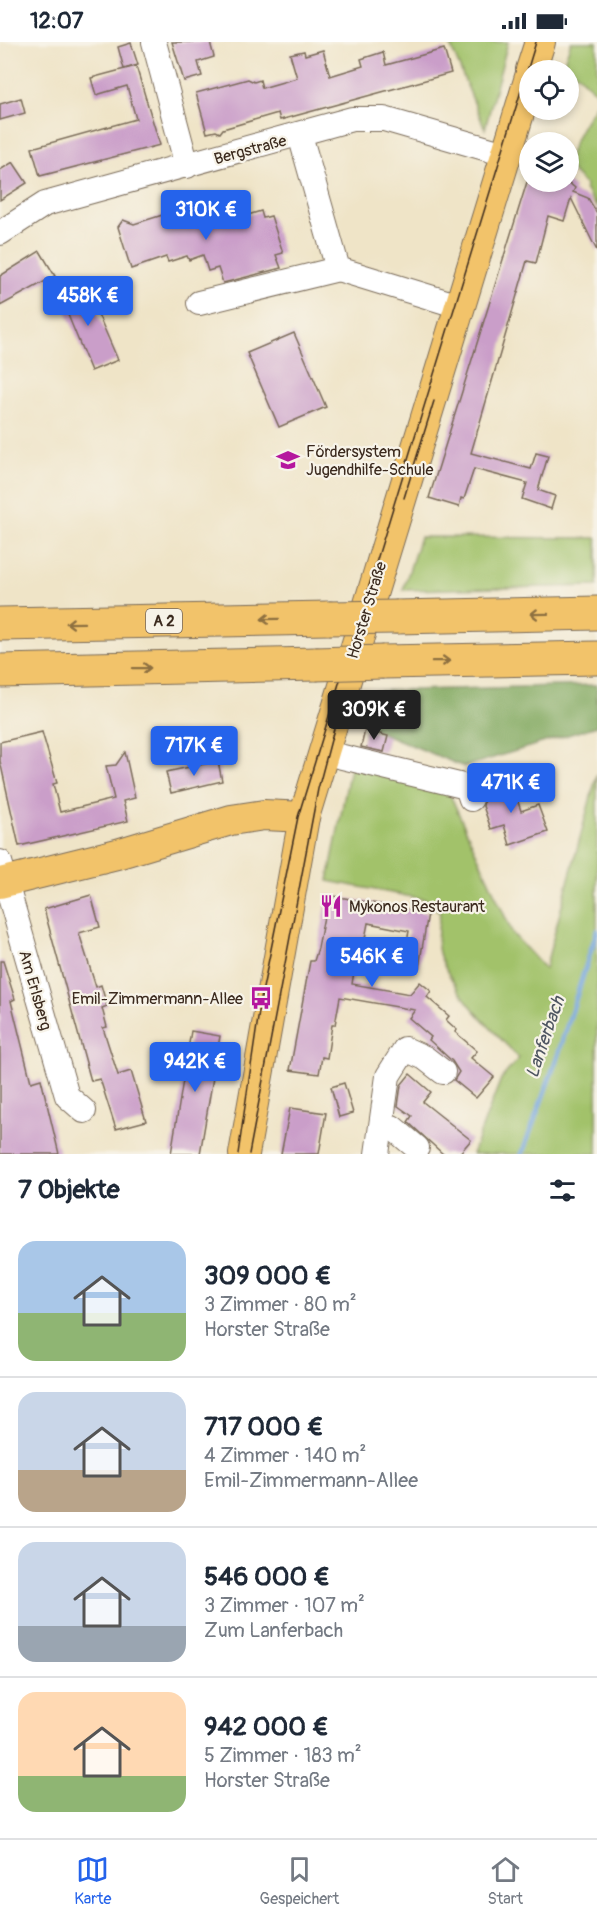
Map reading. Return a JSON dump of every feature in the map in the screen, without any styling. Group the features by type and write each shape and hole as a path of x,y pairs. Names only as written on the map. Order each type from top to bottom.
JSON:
{"highway":[{"name":"A 2","path":"0,624 597,613"},
{"path":"0,671 597,658"}],"main road":[{"name":"Horster Straße","path":"244,1154 304,817 519,112"},
{"path":"2,876 117,854 231,820 264,815 304,817"}],"street":[{"path":"154,42 187,166"},
{"name":"Bergstraße","path":"0,233 45,204 352,119 384,118 506,154"},
{"path":"300,135 338,269"},
{"path":"200,303 338,269 459,306"},
{"path":"322,752 467,787 471,799"},
{"name":"Am Erlsberg","path":"2,876 67,1096 84,1111"},
{"path":"377,1154 383,1126 381,1114 388,1076 405,1049 425,1058 443,1072"},
{"path":"383,1126 392,1126 417,1148"}],"green space":[{"path":"449,42 508,42 485,129"},
{"path":"571,42 597,42 597,93 579,76 579,60 565,60"},
{"path":"597,103 597,208 585,189 586,186 579,179 579,133"},
{"path":"420,537 597,538 597,586 403,590"},
{"path":"597,685 597,726 464,767 363,725 374,691"},
{"path":"351,763 447,788 513,934 545,969 597,774 597,1154 472,1154 501,1079 519,1058 465,999 448,973 438,948 440,913 428,900 328,881"}],"building":[{"path":"172,42 210,42 214,57 198,62 202,76 184,81"},
{"path":"131,43 138,65 124,69 118,47"},
{"path":"444,49 451,73 280,120 278,113 223,129 220,133 216,131 207,133 196,93 248,79 254,82 260,80 262,88 297,78 290,54 304,51 305,55 323,50 330,76 363,66 361,59 383,52 386,65"},
{"path":"136,66 160,145 40,176 32,148 136,119 127,86 96,95 91,78"},
{"path":"21,98 25,113 0,120 0,104"},
{"path":"13,162 27,183 0,200 0,170"},
{"path":"524,192 573,192 588,198 597,213 597,251 571,198 564,221 548,216 536,263 527,261 471,453 531,469 536,453 548,456 538,490 555,496 551,509 522,499 527,483 474,469 459,507 429,498"},
{"path":"217,201 223,219 247,211 248,215 261,211 263,218 271,216 283,253 276,255 281,268 223,283 218,268 208,271 203,255 189,260 187,256 168,262 166,257 131,269 118,227 123,220 134,224 204,202 205,205"},
{"path":"40,251 55,276 0,306 0,276"},
{"path":"84,282 118,360 91,371 59,293"},
{"path":"294,333 326,407 279,427 247,353"},
{"path":"365,730 388,736 384,752 361,747"},
{"path":"42,732 57,783 53,784 60,812 114,799 106,766 116,765 125,752 135,798 123,801 128,821 19,846 0,761 0,742"},
{"path":"218,761 222,781 171,793 166,772"},
{"path":"498,778 501,788 506,786 508,792 514,790 521,811 538,805 548,832 510,845 504,825 491,829 483,806 485,795 481,784"},
{"path":"91,895 100,927 79,933 96,987 101,985 107,1006 102,1008 107,1027 103,1028 118,1075 131,1071 146,1121 116,1129 100,1079 91,1081 44,909"},
{"path":"328,895 428,913 419,967 403,964 409,931 368,923 362,954 357,954 352,984 410,994 420,982 431,991 427,997 449,1016 446,1020 457,1030 455,1032 477,1051 471,1058 494,1077 476,1098 454,1080 459,1072 452,1061 429,1040 431,1037 409,1018 415,1010 340,997 335,1025 332,1025 327,1058 322,1057 319,1074 290,1070 310,961 314,961 318,948"},
{"path":"0,961 3,961 15,999 11,1001 31,1082 41,1079 59,1154 0,1154"},
{"path":"191,1031 220,1036 200,1154 171,1154"},
{"path":"410,1074 431,1092 423,1102 471,1140 459,1154 443,1154 408,1122 412,1116 398,1106 401,1085"},
{"path":"344,1083 353,1113 339,1117 331,1087"},
{"path":"290,1108 326,1113 319,1154 281,1154"}],"waterway":[{"name":"Lanferbach","path":"522,1154 557,1058 597,931"}],"tram line":[{"path":"238,1154 261,998 298,817 536,42"},
{"path":"404,498 434,401"},
{"path":"249,1154 318,789 335,725"}],"place":[{"name":"Fördersystem Jugendhilfe-Schule","path":"288,460"},
{"name":"Mykonos Restaurant","path":"331,906"},
{"name":"Emil-Zimmermann-Allee","path":"261,998"}]}
